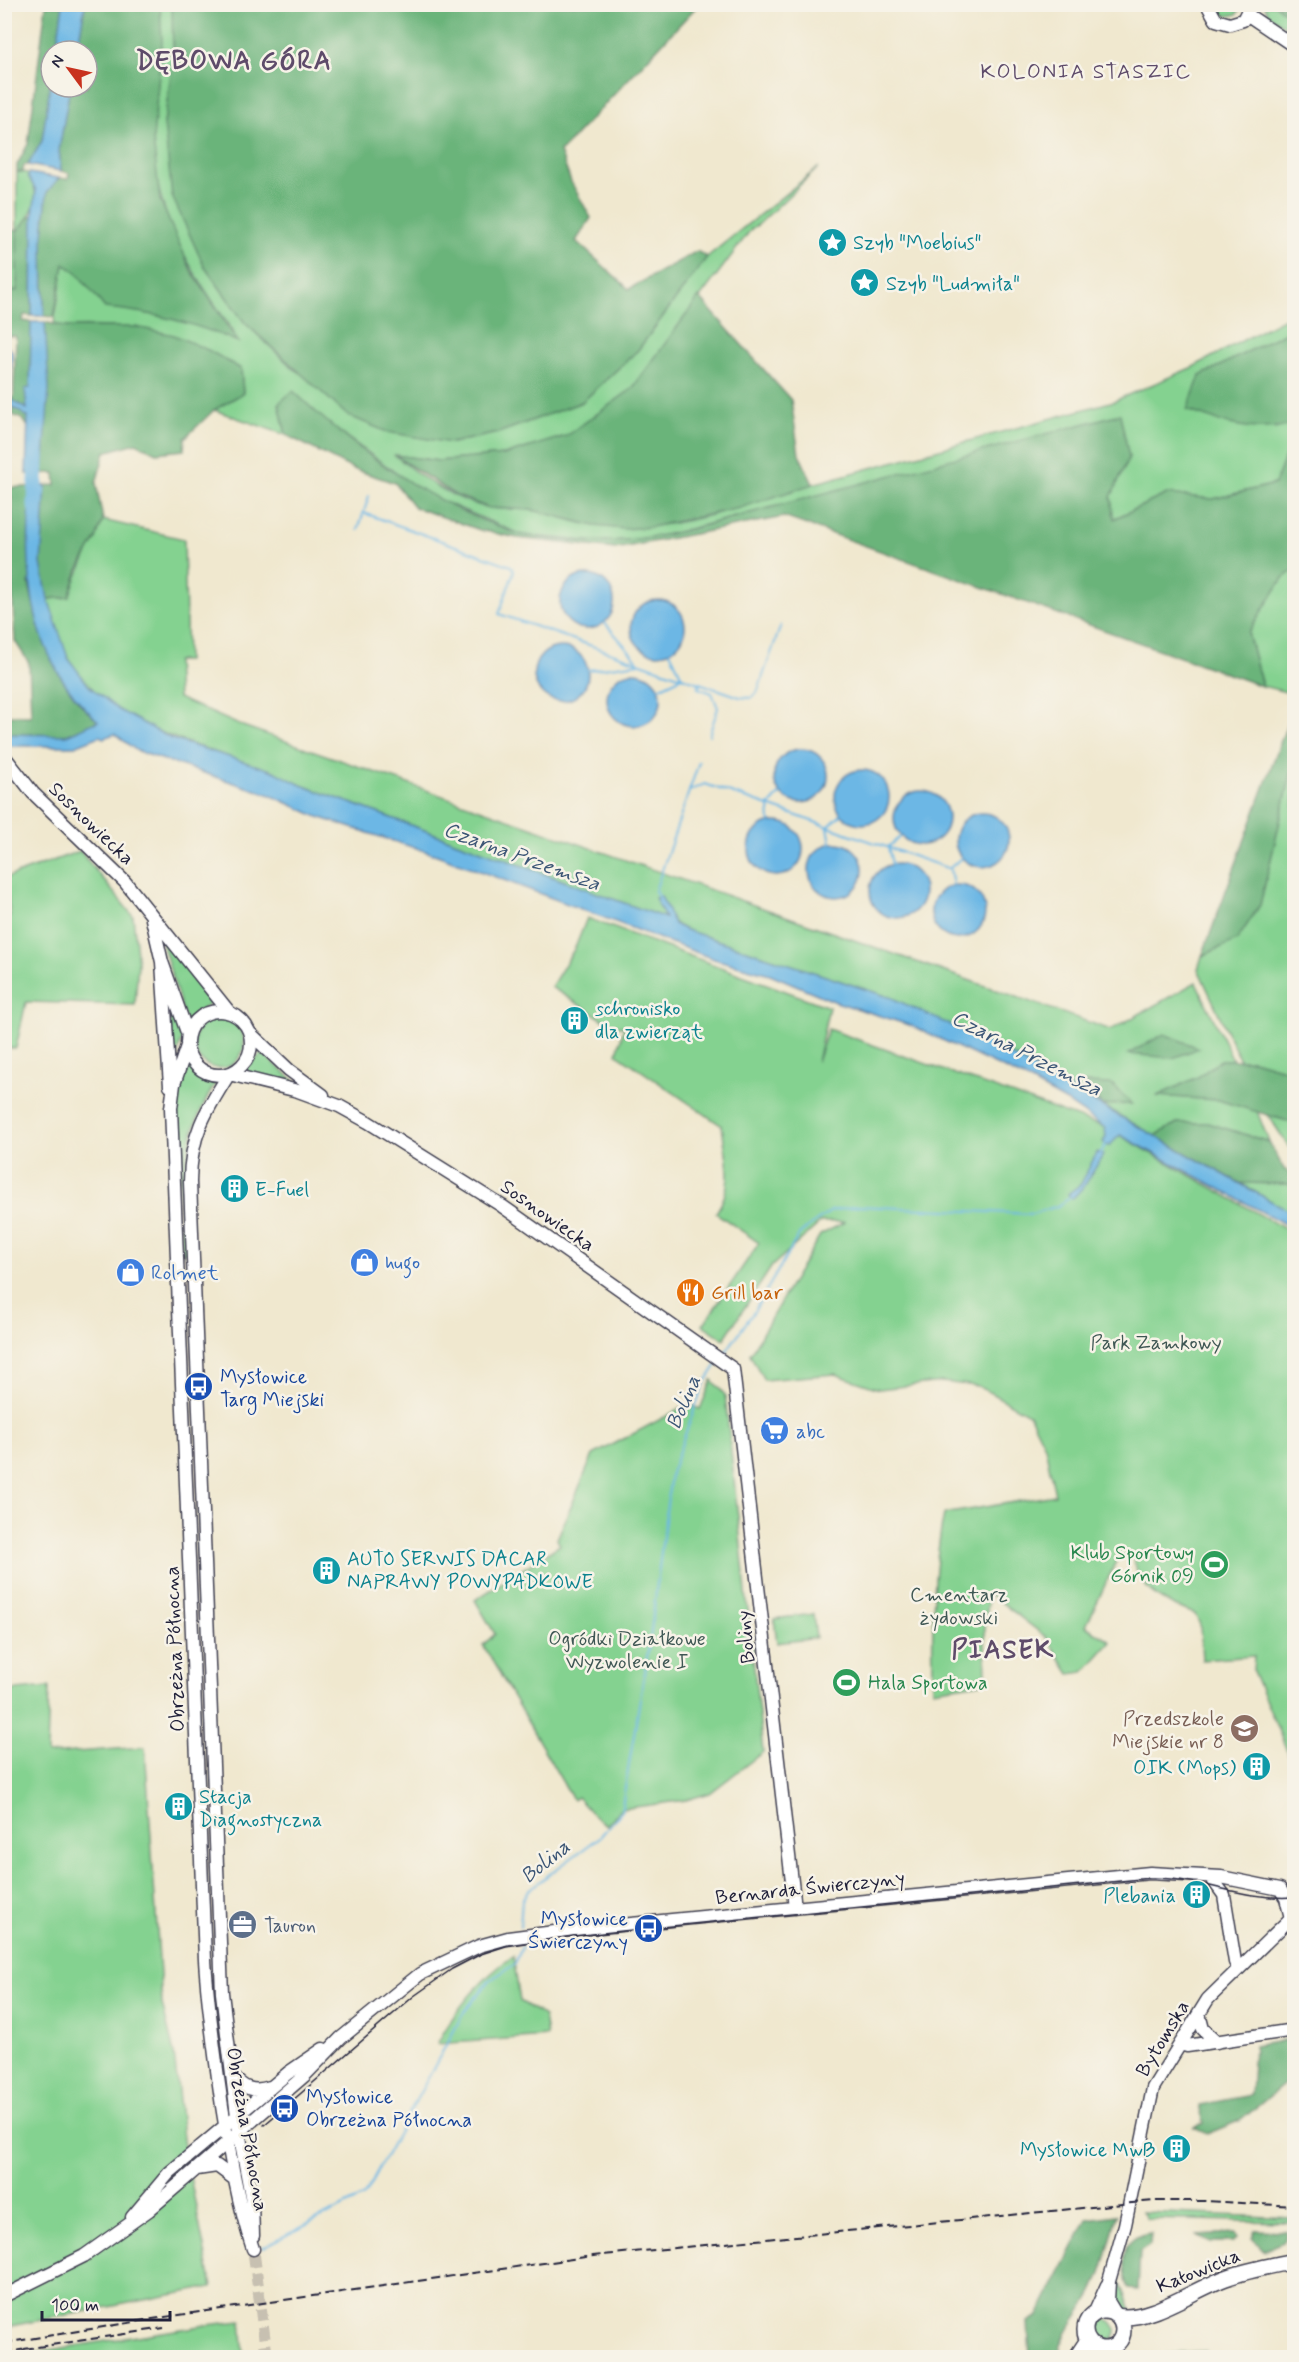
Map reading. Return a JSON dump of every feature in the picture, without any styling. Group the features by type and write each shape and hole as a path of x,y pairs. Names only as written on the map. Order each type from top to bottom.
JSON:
{"main road":[{"name":"Katowicka","path":"1117,2316 1130,2319 1152,2312 1185,2294 1227,2277 1294,2261"},
{"path":"1076,2358 1092,2349 1112,2348 1121,2339 1123,2333 1117,2316 1106,2311 1094,2314 1087,2324 1092,2349"},
{"name":"Katowicka","path":"1123,2333 1138,2326 1152,2312"}],"street":[{"path":"1207,4 1210,14 1222,23 1237,23 1250,10 1294,46"},
{"name":"Sosnowiecka","path":"5,757 33,793 125,882 230,1013 240,1018 250,1033 289,1070 339,1106 416,1151 502,1206 729,1365"},
{"name":"Sosnowiecka","path":"152,915 162,962 187,1040 191,1060 198,1068 208,1073 229,1074 298,1091 339,1106"},
{"path":"162,962 171,1108"},
{"path":"187,1040 196,1020 204,1014 221,1011 230,1013"},
{"path":"229,1074 243,1065 248,1058 250,1033"},
{"name":"Obrzeżna Północna","path":"187,1040 174,1084 171,1108 207,1996 233,2178 254,2252 252,2201 239,2132 221,1982 190,1157 201,1121 229,1074"},
{"path":"180,1326 196,1326"},
{"name":"Boliny","path":"729,1365 733,1369 737,1385 795,1908"},
{"path":"193,1642 207,1641"},
{"name":"Bernarda Świerczyny","path":"124,2227 169,2173 274,2086 341,2038 420,1974 456,1956 498,1940 570,1930 1150,1873 1188,1873 1280,1889 1286,1898 1291,1918"},
{"path":"1211,1877 1224,1895 1235,1962 1238,1968"},
{"path":"1224,1895 1237,1880"},
{"name":"Bytomska","path":"1094,2314 1109,2281 1125,2225 1134,2170 1153,2088 1208,1999 1291,1918"},
{"path":"1198,2014 1203,2029 1217,2042"},
{"path":"1180,2044 1187,2046 1294,2030"},
{"name":"Bernarda Świerczyny","path":"4,2296 84,2256 149,2210 304,2076 341,2038"},
{"path":"232,2075 240,2085 248,2089 261,2090 274,2086"},
{"path":"194,2169 217,2166 233,2178"},
{"name":"Bytomska","path":"1109,2281 1108,2301 1117,2316"}],"green space":[{"path":"46,5 63,5 58,39 42,39"},
{"path":"85,5 160,5 162,42 153,139 160,200 191,270 238,342 173,319 105,308 77,273 64,264 54,317 44,316 43,235 47,192 59,178 68,179 69,173 61,171 59,150 68,99 99,99 99,39 79,39"},
{"path":"160,5 172,5 174,11 173,60 164,124 204,266 245,323 294,369 452,443 498,433 582,402 638,350 707,257 819,167 758,225 752,228 632,389 566,436 504,455 439,461 395,455 427,480 477,505 500,509 540,511 581,523 620,528 690,520 1114,401 1193,367 1294,313 1294,328 1200,376 1275,429 1294,424 1294,451 1287,453 1275,484 1213,499 1167,494 1113,519 1111,497 1129,457 819,495 654,538 597,542 522,535 426,494 327,423 294,392 279,403 286,435 214,410 243,393 241,369 196,345 156,332 115,327 64,327 54,323 64,264 77,273 105,307 172,319 205,328 237,341 177,240 159,191 154,164 153,136"},
{"path":"172,5 698,5 560,152 571,182 591,218 576,241 629,289 697,251 707,257 638,350 582,402 498,433 451,443 387,432 347,415 245,323 204,266 172,196 164,124 173,60"},
{"path":"1215,5 1243,5 1237,14 1230,16 1221,13"},
{"path":"1264,5 1276,5 1294,20 1294,33 1268,14"},
{"path":"1276,5 1294,5 1294,20"},
{"path":"39,59 39,99 48,99 42,141 28,165 24,165 23,171 17,172 17,165 28,144"},
{"path":"17,172 29,173 28,177 33,184 36,198 31,212 17,231 17,292 5,290 4,232 17,230"},
{"path":"33,214 32,316 24,315 23,321 31,322 31,339 45,342 45,322 64,327 136,327 174,335 210,351 241,369 243,393 214,410 185,438 184,450 156,453 136,443 105,452 96,483 103,520 96,539 78,570 69,597 48,599 29,583 44,640 61,676 71,692 98,721 67,735 5,734 5,719 10,715 31,716 29,663 15,641 11,572 12,499 5,488 56,485 55,473 26,474 33,433 22,419 13,415 16,338 5,336 5,290 17,291 17,231"},
{"path":"699,297 791,400 799,454 813,484 740,508 651,527 624,529 595,526 532,510 489,508 455,495 394,455 439,461 504,455 566,436 632,389"},
{"path":"1294,328 1294,424 1252,428 1214,420 1187,410 1200,376"},
{"path":"293,391 360,448 432,496 519,534 586,541 646,538 687,530 1120,414 1129,457 1111,497 1114,519 1167,494 1213,499 1275,484 1287,452 1294,451 1294,570 1283,578 1248,633 1262,686 784,517 615,549 517,538 480,530 414,507 395,483 353,469 286,435 279,403"},
{"path":"103,520 184,539 187,661 176,661 178,698 237,724 1111,1030 1196,982 1233,1060 1221,1060 1198,1077 1158,1096 1218,1100 1257,1111 1269,1142 1208,1123 1177,1123 1155,1136 1036,1067 892,998 686,930 665,918 174,738 143,724 115,707 90,686 69,659 59,638 48,599 69,597"},
{"path":"1294,570 1294,694 1262,686 1248,633 1283,578"},
{"path":"1289,719 1294,733 1294,762 1260,905 1237,940 1202,956"},
{"path":"1294,762 1294,1072 1253,1060 1240,1060 1198,969 1202,956 1237,940 1260,905"},
{"path":"80,851 133,916 138,963 135,1005 26,1002 16,1048 5,1048 4,918 10,916 5,878"},
{"path":"587,918 829,1007 817,1062 828,1029 1107,1128 1294,1234 1294,1767 1253,1671 1254,1656 1202,1660 1200,1625 1195,1614 1155,1595 1141,1580 1133,1557 1119,1555 1086,1626 1111,1642 1084,1672 1070,1674 1046,1637 989,1593 985,1626 986,1682 933,1690 934,1601 937,1558 944,1514 1055,1495 1045,1446 1029,1414 978,1386 941,1382 879,1389 835,1374 764,1380 750,1354 820,1235 845,1222 821,1222 772,1266 724,1339 703,1325 759,1243 716,1213 728,1181 722,1126 617,1054 624,1027 610,1024 551,987 575,948"},
{"path":"162,934 216,998 186,1023 160,936"},
{"path":"172,1007 182,1039 173,1065 169,1008"},
{"path":"214,1018 224,1018 237,1025 244,1038 244,1048 237,1061 224,1068 214,1068 205,1064 198,1057 194,1048 194,1038 198,1029 205,1022"},
{"path":"1164,1034 1199,1048 1173,1058 1128,1054"},
{"path":"262,1053 298,1084 241,1073"},
{"path":"1221,1060 1253,1060 1294,1072 1294,1123 1218,1100 1157,1096 1198,1077"},
{"path":"186,1061 199,1074 217,1081 204,1103 190,1144 186,1184 188,1252 182,1254 177,1100"},
{"path":"1084,1083 1112,1084 1132,1104 1102,1105"},
{"path":"1268,1115 1294,1123 1294,1149 1289,1147"},
{"path":"1177,1123 1208,1123 1269,1142 1284,1169 1294,1175 1294,1184 1240,1183 1155,1136"},
{"path":"1240,1183 1294,1184 1294,1214 1292,1213"},
{"name":"Ogródki Działkowe Wyzwolenie I","path":"712,1380 725,1395 763,1752 710,1793 686,1800 621,1809 607,1825 596,1818 577,1797 573,1800 483,1645 495,1634 475,1600 560,1545 557,1539 593,1455 689,1404 700,1409"},
{"path":"813,1614 816,1638 777,1643 774,1619"},
{"path":"49,1687 47,1754 145,1747 162,2004 174,2053 184,2147 212,2287 5,2327 5,1691"},
{"path":"513,1956 520,2001 544,2016 547,2036 437,2044 452,2018 469,1996 489,1975"},
{"path":"1294,2039 1294,2076 1241,2120 1207,2134 1194,2128 1204,2123 1199,2105 1251,2095 1254,2046"},
{"path":"1142,2212 1294,2218 1294,2247 1290,2222 1147,2219"},
{"path":"1117,2215 1097,2283 1063,2339 1058,2357 1030,2357 1028,2322 1038,2316 1087,2219"},
{"path":"1255,2230 1287,2231 1285,2241 1264,2250 1252,2238"},
{"path":"1151,2233 1150,2245 1140,2252 1138,2290 1129,2289 1124,2271 1125,2253 1133,2240 1140,2235"},
{"path":"1235,2233 1238,2237 1233,2242 1211,2242 1196,2235"},
{"path":"1119,2279 1131,2310 1120,2307 1117,2303"},
{"path":"1104,2319 1109,2320 1115,2326 1115,2336 1109,2342 1104,2343 1099,2342 1093,2336 1092,2331 1093,2326 1099,2320"},
{"path":"241,2321 244,2357 6,2357 207,2325"},
{"path":"1206,2352 1206,2357 1165,2357 1165,2354"}],"water":[{"path":"63,5 85,5 79,39 58,39"},
{"path":"48,99 68,99 59,150 61,171 28,165 42,141"},
{"path":"29,173 59,178 47,192 43,235 44,316 32,316 33,214 36,190 28,177"},
{"path":"31,322 45,322 49,389 43,473 26,473 28,417 5,402 4,343 12,351 10,399 27,409 25,389 30,388"},
{"path":"31,486 46,486 41,563 48,599 68,658 89,686 119,710 172,739 274,771 301,785 665,918 655,898 661,896 674,924 686,930 892,998 989,1043 1294,1214 1294,1229 1120,1135 1109,1146 1103,1142 1106,1137 1105,1128 1067,1102 1024,1078 912,1026 836,1002 770,974 714,959 437,855 318,817 268,794 137,751 115,734 103,738 100,736 75,746 7,746 5,734 67,735 98,721 74,696 57,670 44,642 35,613 30,583 29,552"},
{"path":"582,575 592,575 602,579 610,587 614,602 610,617 602,625 592,629 582,629 572,625 564,617 560,607 560,597 564,587 572,579"},
{"path":"653,600 663,600 673,604 681,612 685,627 681,642 673,650 663,654 653,654 643,650 635,642 631,632 631,622 635,612 643,604"},
{"path":"556,647 566,647 576,651 584,659 588,674 584,689 576,697 566,701 556,701 546,697 538,689 534,679 534,669 538,659 546,651"},
{"path":"629,672 639,672 649,676 657,684 661,699 657,714 649,722 639,726 629,726 619,722 611,714 607,704 607,694 611,684 619,676"},
{"path":"796,749 806,749 816,753 824,761 828,776 824,791 816,799 806,803 796,803 786,799 778,791 774,781 774,771 778,761 786,753"},
{"path":"857,770 867,770 877,774 885,782 889,797 885,812 877,820 867,824 857,824 847,820 839,812 835,802 835,792 839,782 847,774"},
{"path":"916,791 926,791 936,795 944,803 948,818 944,833 936,841 926,845 916,845 906,841 898,833 894,823 894,813 898,803 906,795"},
{"path":"977,813 987,813 997,817 1005,825 1009,840 1005,855 997,863 987,867 977,867 967,863 959,855 955,845 955,835 959,825 967,817"},
{"path":"771,822 781,822 791,826 799,834 803,849 799,864 791,872 781,876 771,876 761,872 753,864 749,854 749,844 753,834 761,826"},
{"path":"831,843 841,843 851,847 859,855 863,870 859,885 851,893 841,897 831,897 821,893 813,885 809,875 809,865 813,855 821,847"},
{"path":"892,864 902,864 912,868 920,876 924,891 920,906 912,914 902,918 892,918 882,914 874,906 870,896 870,886 874,876 882,868"},
{"path":"953,885 963,885 973,889 981,897 985,912 981,927 973,935 963,939 953,939 943,935 935,927 931,917 931,907 935,897 943,889"},
{"path":"1097,1152 1103,1155 1085,1185 1072,1199 1068,1194 1081,1184"}],"waterway":[{"name":"Czarna Przemsza","path":"35,506 37,455"},
{"path":"358,530 369,496"},
{"path":"364,513 511,566 514,571 499,614 740,697 751,698 757,693 781,625"},
{"path":"605,623 638,661"},
{"path":"659,688 682,677 670,652"},
{"path":"588,670 639,663"},
{"path":"700,684 698,688 712,693 718,708 709,735"},
{"path":"659,898 655,891 699,762"},
{"path":"689,791 705,784 950,869"},
{"path":"770,822 769,806 780,794"},
{"path":"831,843 828,827 841,815"},
{"path":"892,864 888,847 900,837"},
{"path":"950,868 961,858"},
{"path":"950,869 953,885"},
{"name":"Bolina","path":"1100,1155 1107,1142"},
{"name":"Bolina","path":"723,1356 755,1310 800,1233 831,1211 858,1206 1032,1214 1058,1206 1071,1197"},
{"name":"Bolina","path":"520,1927 522,1900 528,1890 600,1837 621,1812 650,1639 671,1473 703,1386 718,1363"},
{"name":"Bolina","path":"263,2247 364,2196 464,2012 490,1980 515,1964 522,1947"}],"tunnel":[{"path":"254,2255 267,2358"}],"tram line":[{"path":"264,2125 414,1996 452,1969 481,1954 506,1946 573,1936 1150,1878 1186,1881 1257,1896 1294,1897"}],"railway":[{"path":"4,2343 165,2317 593,2256 1153,2201 1204,2201 1294,2206"},
{"path":"24,2349 164,2328"},
{"path":"4,2353 31,2348"}],"place":[{"name":"Szyb \"Moebius\"","path":"832,242"},
{"name":"Szyb \"Ludmiła\"","path":"865,283"},
{"name":"schronisko dla zwierząt","path":"574,1020"},
{"name":"E-Fuel","path":"234,1189"},
{"name":"hugo","path":"364,1262"},
{"name":"Rolmet","path":"130,1272"},
{"name":"Grill bar","path":"690,1292"},
{"name":"Mysłowice Targ Miejski","path":"199,1387"},
{"name":"abc","path":"775,1431"},
{"name":"Klub Sportowy Górnik 09","path":"1215,1564"},
{"name":"AUTO SERWIS DACAR NAPRAWY POWYPADKOWE","path":"326,1570"},
{"name":"Hala Sportowa","path":"847,1682"},
{"name":"Przedszkole Miejskie nr 8","path":"1245,1729"},
{"name":"OIK (Mops)","path":"1257,1767"},
{"name":"Stacja Diagnostyczna","path":"178,1807"},
{"name":"Plebania","path":"1197,1895"},
{"name":"Tauron","path":"243,1925"},
{"name":"Mysłowice Świerczyny","path":"649,1929"},
{"name":"Mysłowice Obrzeżna Północna","path":"285,2108"},
{"name":"Mysłowice MwB","path":"1176,2149"}],"district":[{"name":"DĘBOWA GÓRA","path":"234,60"},
{"name":"KOLONIA STASZIC","path":"1086,71"},
{"name":"PIASEK","path":"1003,1649"}],"park label":[{"name":"Park Zamkowy","path":"1156,1342"},
{"name":"Cmentarz żydowski","path":"959,1606"}]}
